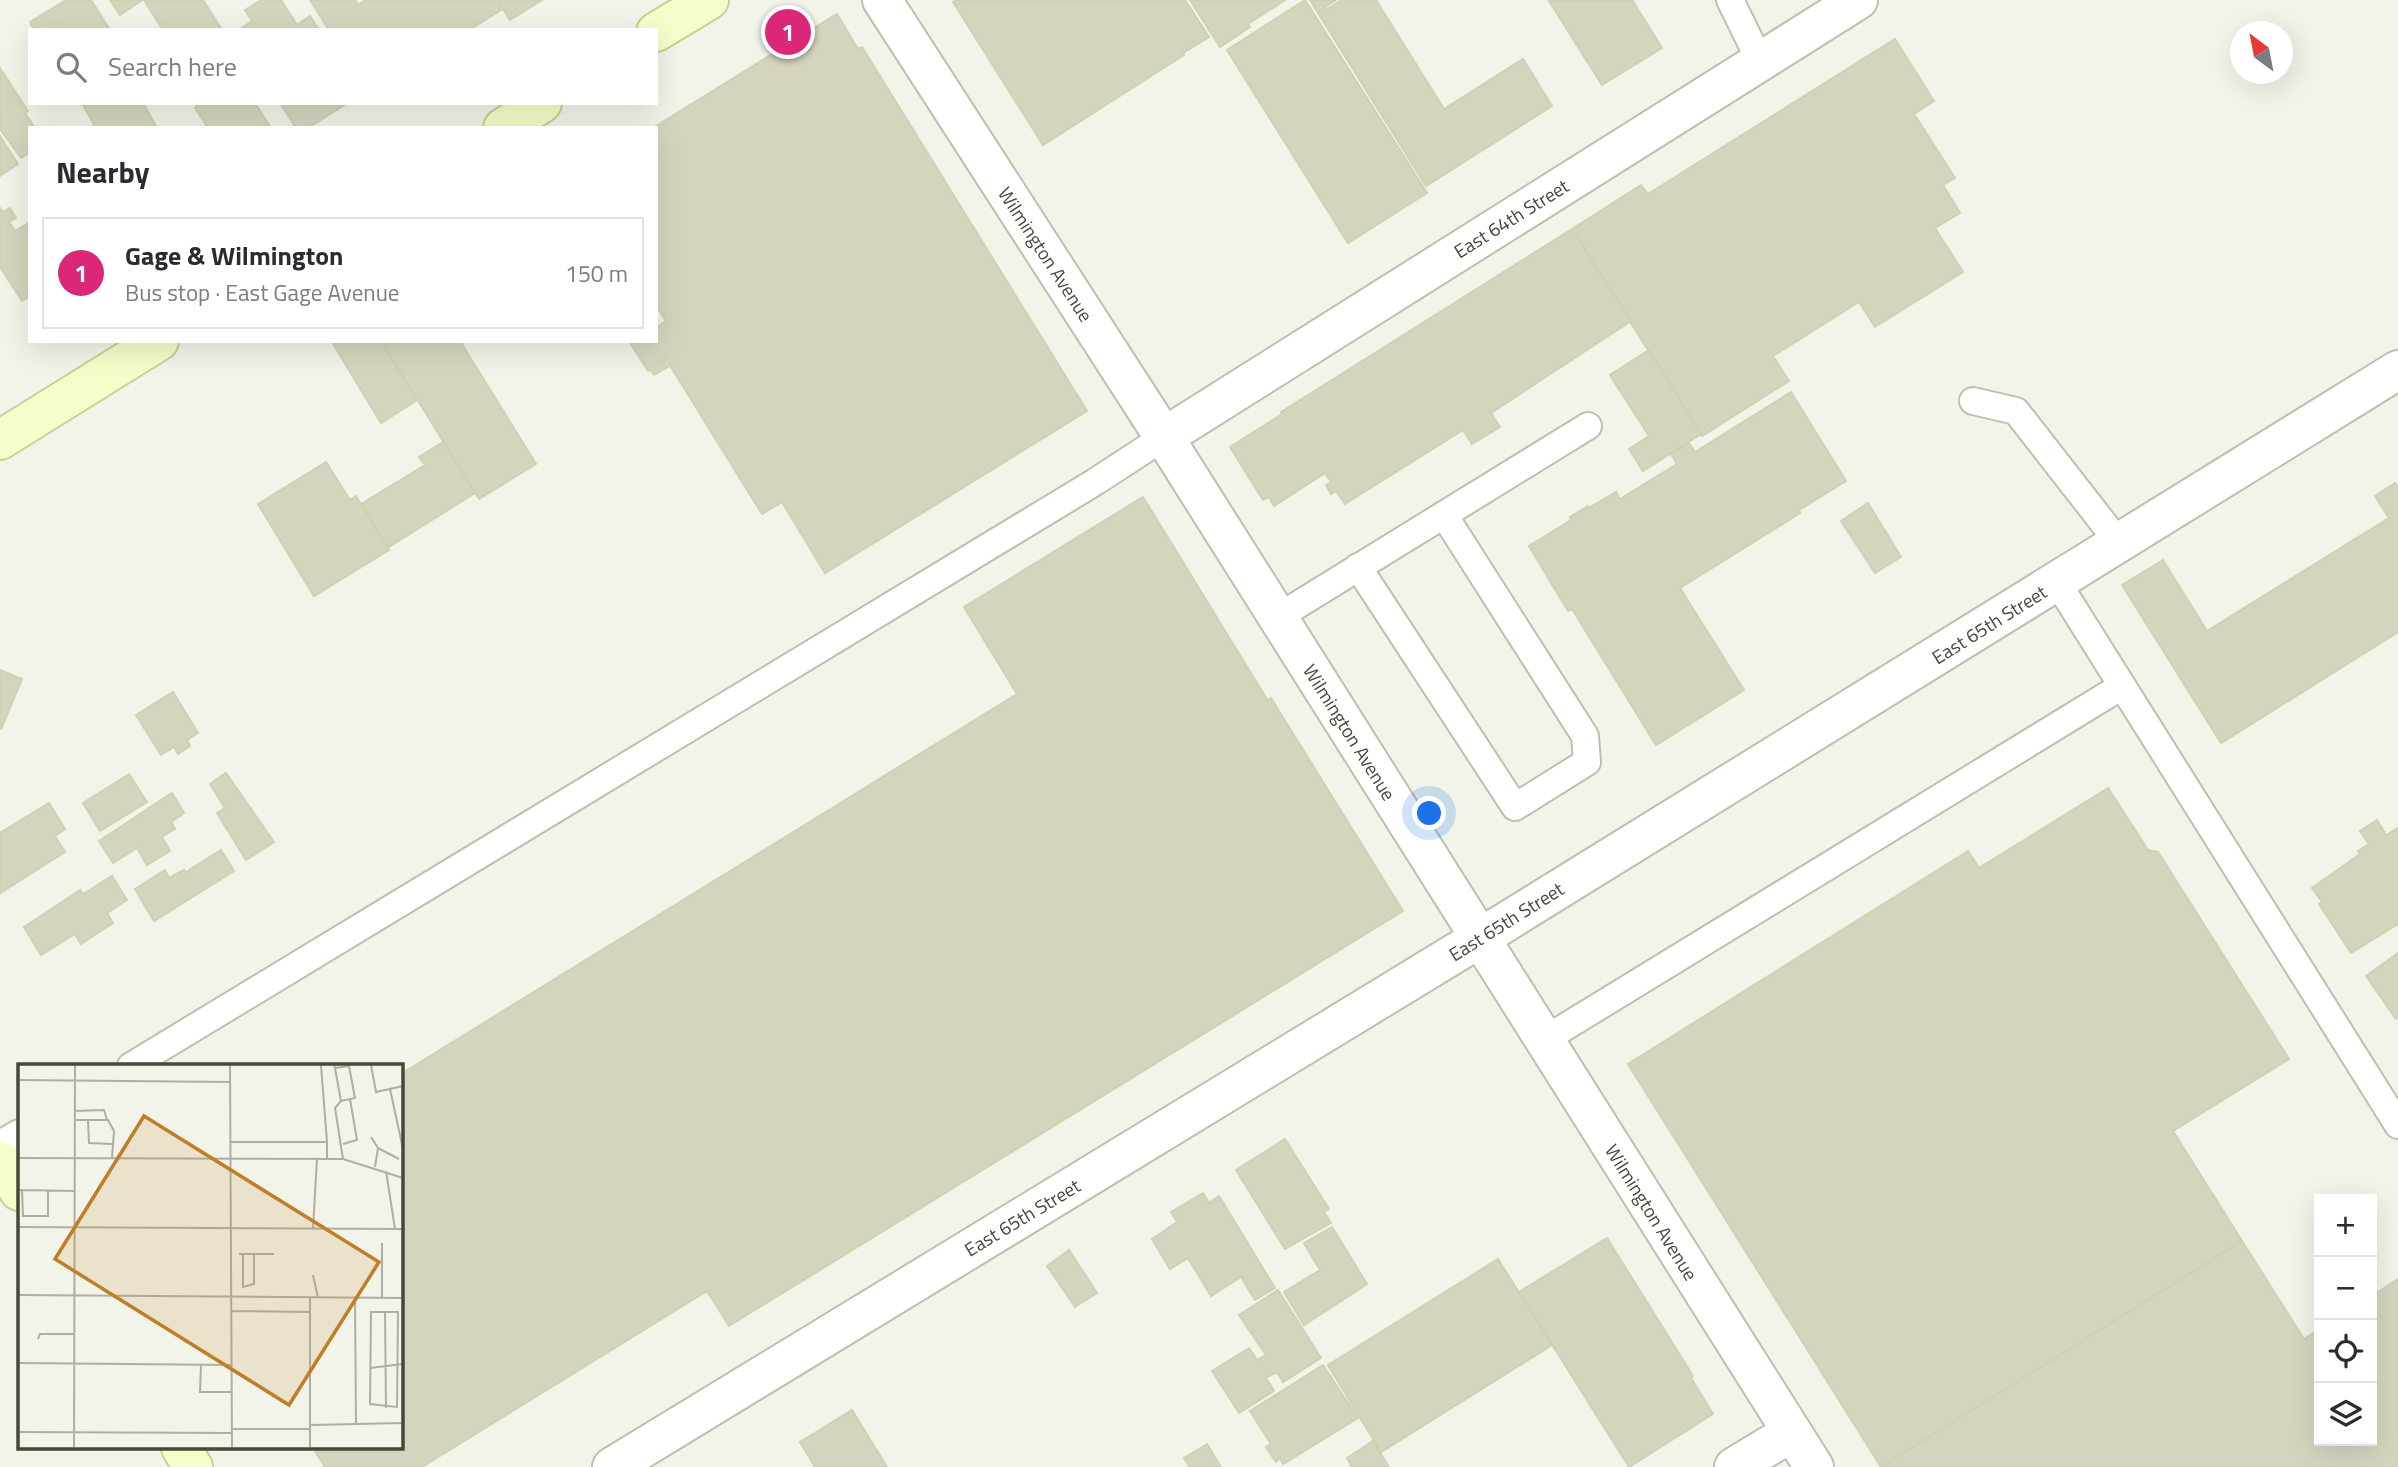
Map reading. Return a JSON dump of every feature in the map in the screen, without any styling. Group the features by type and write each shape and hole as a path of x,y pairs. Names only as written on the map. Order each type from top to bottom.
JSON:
{"main road":[{"path":"658,31 709,0"},
{"path":"506,126 539,105"},
{"path":"0,440 156,343"},
{"path":"0,1161 18,1189"},
{"path":"182,1450 193,1467"}],"street":[{"name":"Wilmington Avenue","path":"882,0 1164,437 1814,1467"},
{"name":"East 64th Street","path":"1164,437 1858,0"},
{"name":"East 65th Street","path":"611,1467 1479,938 2119,543 2396,377"},
{"path":"1734,1467 1791,1432"}],"lane":[{"path":"1730,0 1760,61"},
{"path":"1973,401 2016,411 2119,543"},
{"path":"1278,617 1588,426"},
{"path":"134,1064 1083,489 1164,437"},
{"path":"1358,567 1515,807 1587,762 1585,736 1444,514"},
{"path":"2057,582 2398,1125"},
{"path":"1544,1040 2122,686"},
{"path":"0,1144 18,1134"}],"building":[{"path":"66,0 91,0 109,28 33,28 30,22"},
{"path":"110,0 142,0 120,15"},
{"path":"144,0 203,0 221,28 162,28"},
{"path":"261,0 281,0 297,25 310,16 318,28 242,28 252,21 245,10"},
{"path":"310,0 355,0 358,5 365,0 494,0 501,10 472,28 328,28"},
{"path":"497,0 542,0 510,20"},
{"path":"1185,0 1209,37 1043,145 953,2"},
{"path":"1190,0 1285,0 1248,24 1250,27 1220,47"},
{"path":"1305,0 1427,193 1348,243 1227,50"},
{"path":"1310,0 1336,0 1325,7 1327,9 1342,0 1376,0 1444,109 1523,59 1552,106 1426,186"},
{"path":"1632,0 1662,48 1602,85 1549,1"},
{"path":"837,14 858,49 862,47 1087,411 825,573 782,502 762,514 666,359 664,361 668,367 654,375 651,370 648,371 631,344 658,343 658,327 666,321 658,308 656,126"},
{"path":"1895,39 1934,101 1914,114 1955,178 1943,185 1960,213 1935,228 1963,272 1875,327 1859,302 1773,356 1789,381 1702,436 1572,229 1641,185 1648,194"},
{"path":"0,68 28,111 25,113 34,126 28,126 28,153 21,158 0,129"},
{"path":"83,105 144,105 156,126 95,126"},
{"path":"256,105 270,126 207,126 195,108"},
{"path":"281,105 344,105 311,126 295,126"},
{"path":"0,136 18,164 0,176"},
{"path":"0,208 3,212 10,208 16,218 9,222 15,231 28,223 28,297 22,301 0,267"},
{"path":"1572,229 1631,321 1491,413 1500,427 1472,444 1463,430 1345,504 1336,491 1331,494 1326,485 1331,482 1325,473 1274,506 1269,497 1263,500 1230,447 1282,414 1281,412"},
{"path":"333,343 382,343 417,400 381,423"},
{"path":"382,343 461,343 536,464 479,499"},
{"path":"1649,350 1701,434 1643,471 1629,449 1649,436 1610,375"},
{"path":"1791,392 1846,481 1680,588 1744,690 1656,745 1572,609 1568,611 1529,546 1588,506 1589,508 1616,492 1620,499 1677,464 1671,454 1689,443 1695,452"},
{"path":"443,442 475,493 387,548 361,504 425,465 419,457"},
{"path":"326,462 350,500 356,496 389,550 314,596 258,504"},
{"path":"2395,483 2398,487 2398,632 2221,743 2122,585 2163,560 2207,631 2389,518 2375,496"},
{"path":"1143,497 1268,701 1271,698 1403,911 729,1326 707,1291 422,1467 325,1467 314,1450 402,1450 402,1073 1017,694 964,607"},
{"path":"1868,503 1901,557 1875,573 1841,521"},
{"path":"0,670 22,679 1,729 0,729"},
{"path":"173,692 198,733 187,740 190,746 178,754 174,747 161,755 136,715"},
{"path":"226,773 274,842 246,860 217,813 225,808 210,784"},
{"path":"129,774 147,802 100,831 83,803"},
{"path":"2108,788 2148,850 2158,852 2289,1059 2173,1131 2242,1241 1881,1467 1628,1064 1968,851 1979,868"},
{"path":"172,793 184,813 171,822 175,829 162,837 170,851 147,865 137,848 113,863 99,841"},
{"path":"49,803 65,829 55,836 65,852 0,893 0,833"},
{"path":"2377,820 2386,835 2398,828 2398,924 2351,953 2319,904 2322,902 2312,888 2360,854 2358,851 2369,844 2360,831"},
{"path":"221,850 234,871 154,921 135,889 165,870 169,878 184,870 186,872"},
{"path":"112,876 127,900 107,913 113,923 81,944 75,934 41,955 24,927 80,890 83,894"},
{"path":"2398,953 2398,1018 2396,1019 2366,976"},
{"path":"1285,1139 1329,1209 1324,1212 1331,1223 1285,1249 1236,1170"},
{"path":"1203,1193 1209,1203 1219,1196 1275,1288 1255,1300 1241,1277 1211,1296 1188,1258 1170,1269 1152,1239 1177,1222 1171,1212"},
{"path":"1332,1227 1367,1284 1304,1325 1284,1292 1320,1270 1304,1243"},
{"path":"1607,1238 1693,1376 1691,1378 1713,1414 1629,1467 1519,1292"},
{"path":"2242,1241 2304,1339 2314,1332 2314,1446 2377,1446 2377,1293 2398,1279 2398,1467 1881,1467"},
{"path":"1069,1250 1097,1293 1075,1307 1047,1266"},
{"path":"1498,1259 1552,1345 1381,1452 1328,1365"},
{"path":"1278,1290 1321,1358 1283,1382 1277,1372 1266,1378 1274,1391 1239,1413 1212,1371 1249,1348 1257,1360 1266,1355 1239,1315"},
{"path":"1323,1365 1358,1418 1283,1464 1280,1458 1276,1462 1266,1447 1271,1444 1250,1411"},
{"path":"852,1410 887,1467 815,1467 800,1442"},
{"path":"1373,1441 1389,1467 1352,1467 1347,1458"},
{"path":"1207,1444 1221,1467 1190,1467 1184,1458"}],"place":[{"name":"Gage & Wilmington","path":"788,32"}]}
